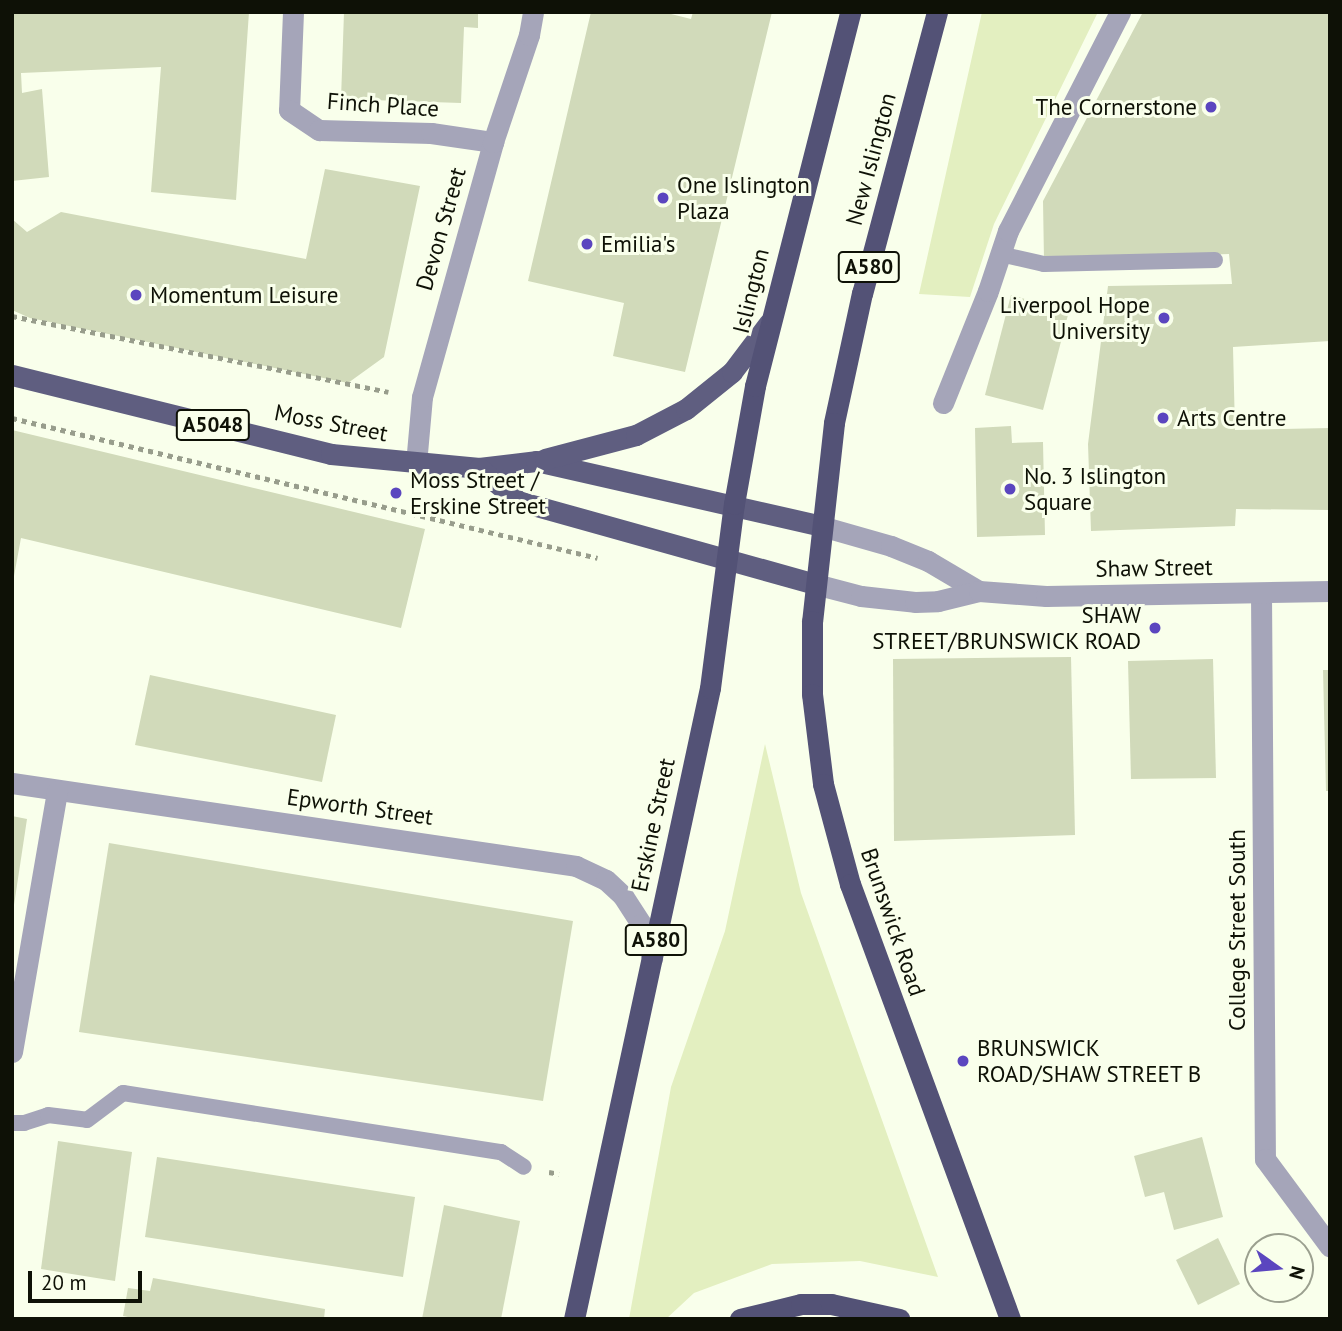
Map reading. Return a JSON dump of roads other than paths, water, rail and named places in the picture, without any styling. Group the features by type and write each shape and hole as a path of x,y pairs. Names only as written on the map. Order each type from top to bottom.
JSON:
{"highway":[{"name":"Islington","path":"734,503 770,322 850,12"},
{"name":"New Islington","path":"821,526 834,423 862,293 937,12"},
{"name":"Erskine Street","path":"573,1319 710,688 734,503"},
{"name":"Brunswick Road","path":"821,526 811,659 813,714 833,827 871,943 1010,1319"},
{"path":"740,1319 801,1304 831,1304 899,1319"}],"main road":[{"path":"536,461 605,445 670,419 732,372 770,322"},
{"name":"Moss Street","path":"12,375 331,454 480,468 536,461 734,503 821,526"},
{"path":"480,468 518,501 815,584"}],"street":[{"name":"Finch Place","path":"293,12 289,110 319,130 431,133 493,142"},
{"name":"Devon Street","path":"416,464 422,397 493,142 529,35 533,12"},
{"path":"943,403 988,291 1008,231 1120,12"},
{"name":"Shaw Street","path":"821,526 915,556 979,591"},
{"name":"Shaw Street","path":"815,584 895,601 938,601 979,591 1046,596 1330,591"},
{"name":"College Street South","path":"1261,593 1265,1159 1330,1247"},
{"name":"Epworth Street","path":"12,783 547,859 576,866 606,880 623,896 641,924 652,958"},
{"path":"12,1052 57,791"}],"lane":[{"path":"1000,254 1044,264 1215,260"},
{"path":"12,1123 24,1123 48,1115 88,1120 123,1093 501,1152 524,1167"}],"place":[{"name":"The Cornerstone","path":"1211,107"},
{"name":"One Islington Plaza","path":"663,198"},
{"name":"Emilia's","path":"587,244"},
{"name":"Momentum Leisure","path":"136,295"},
{"name":"Liverpool Hope University","path":"1164,318"},
{"name":"Arts Centre","path":"1163,418"},
{"name":"No. 3 Islington Square","path":"1010,489"},
{"name":"Moss Street / Erskine Street","path":"396,493"},
{"name":"SHAW STREET/BRUNSWICK ROAD","path":"1155,628"},
{"name":"BRUNSWICK ROAD/SHAW STREET B","path":"963,1061"}]}
